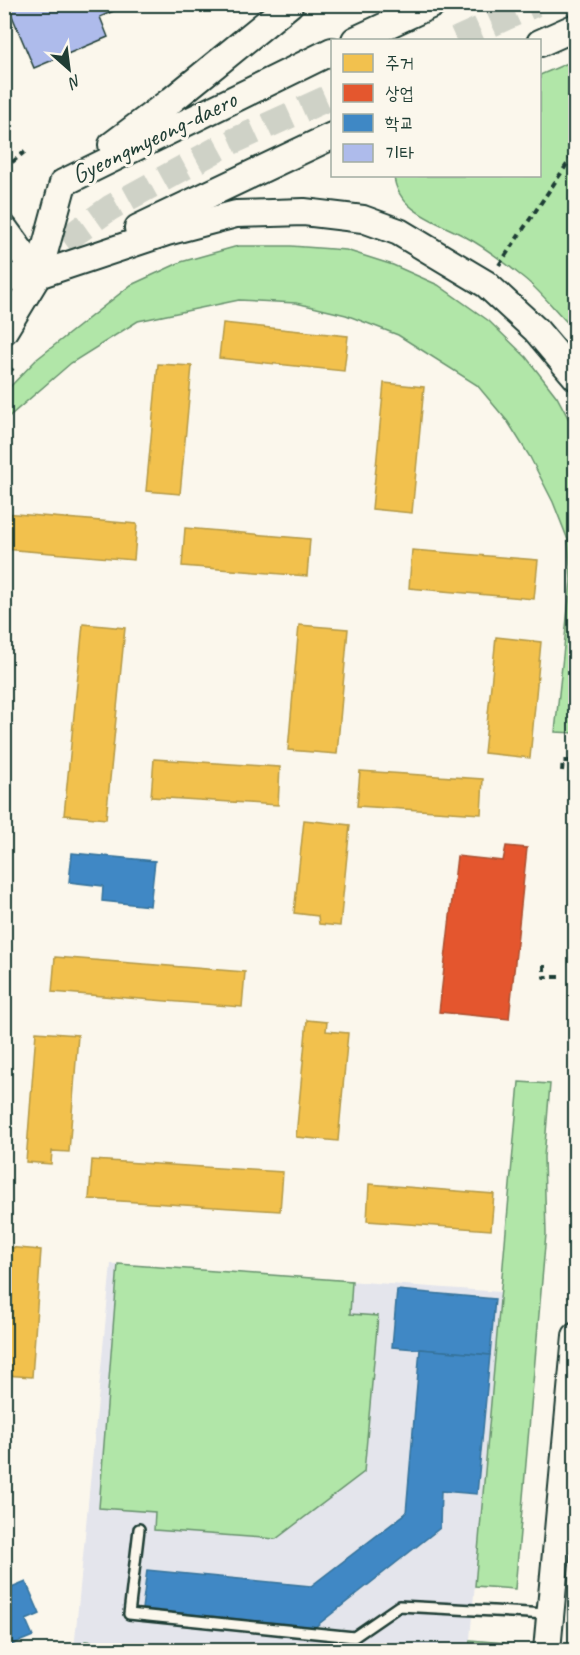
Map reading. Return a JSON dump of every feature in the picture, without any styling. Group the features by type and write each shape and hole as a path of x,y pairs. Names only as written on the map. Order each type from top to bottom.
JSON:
{"main road":[{"path":"63,183 181,93 290,4"},
{"path":"357,39 433,4"},
{"path":"541,43 576,27"},
{"name":"Gyeongmyeong-daero","path":"4,331 38,275 63,183 261,84 331,52"},
{"path":"38,275 331,137"},
{"path":"4,278 38,275 167,232 236,214 304,212 363,219 399,232 486,284 536,330 576,377"},
{"path":"4,228 38,275"},
{"path":"547,1650 576,1336"}],"lane":[{"path":"139,1529 129,1614 354,1637 399,1606 551,1614"}],"path":[{"path":"4,169 28,149"},
{"path":"497,268 576,152"},
{"path":"4,361 13,371"},
{"path":"562,771 563,761 576,761"},
{"path":"544,965 544,977 563,977"}],"shaded area":[{"path":"111,1264 501,1292 469,1650 74,1650"}],"green space":[{"path":"575,60 575,330 528,281 500,259 411,207 397,188 394,177 541,177 541,75"},
{"path":"238,246 291,246 346,250 393,265 438,285 489,321 526,357 557,397 575,431 575,733 555,732 571,580 568,540 553,502 530,457 508,422 477,385 398,335 346,315 296,303 239,300 138,321 71,363 5,420 5,392 37,359 131,285 181,262"},
{"path":"519,1082 550,1084 544,1157 546,1234 515,1589 475,1586"},
{"path":"118,1264 352,1281 350,1314 378,1316 364,1472 276,1539 154,1530 155,1512 99,1508"},
{"path":"470,1640 505,1643 505,1650 469,1650"},
{"path":"85,1641 189,1650 84,1650"}],"building: 주거":[{"path":"223,323 348,336 344,371 219,358"},
{"path":"158,364 192,366 180,494 146,491"},
{"path":"384,383 424,387 412,513 372,509"},
{"path":"4,513 137,524 134,560 4,549"},
{"path":"185,528 310,539 307,576 182,566"},
{"path":"412,550 538,560 534,599 409,588"},
{"path":"83,624 125,628 106,819 64,815"},
{"path":"299,625 348,629 337,754 288,750"},
{"path":"496,637 541,642 530,758 484,753"},
{"path":"154,759 280,767 278,805 151,797"},
{"path":"360,771 483,779 481,814 357,806"},
{"path":"304,820 350,825 340,926 319,924 318,916 294,913"},
{"path":"55,957 245,972 242,1007 52,992"},
{"path":"307,1020 327,1022 326,1031 348,1033 338,1141 296,1137"},
{"path":"36,1032 78,1035 69,1152 52,1151 51,1164 26,1162"},
{"path":"92,1160 283,1172 280,1211 89,1199"},
{"path":"369,1184 494,1194 491,1230 367,1221"},
{"path":"6,1247 41,1250 32,1377 4,1375"}],"building: 상업":[{"path":"506,846 527,848 509,1019 439,1012 457,856 503,861"}],"building: 학교":[{"path":"72,853 155,861 150,906 102,901 103,886 69,882"},
{"path":"397,1290 495,1299 490,1355 392,1347"},
{"path":"420,1349 490,1355 477,1494 441,1491 440,1528 315,1627 142,1609 147,1570 311,1586 406,1513"},
{"path":"26,1582 40,1614 26,1620 33,1636 4,1648 4,1591"}],"building: 기타":[{"path":"7,4 129,4 100,17 108,37 34,68"}],"tunnel":[{"path":"458,39 535,4"},
{"path":"32,264 110,208 225,145 331,96"}]}
